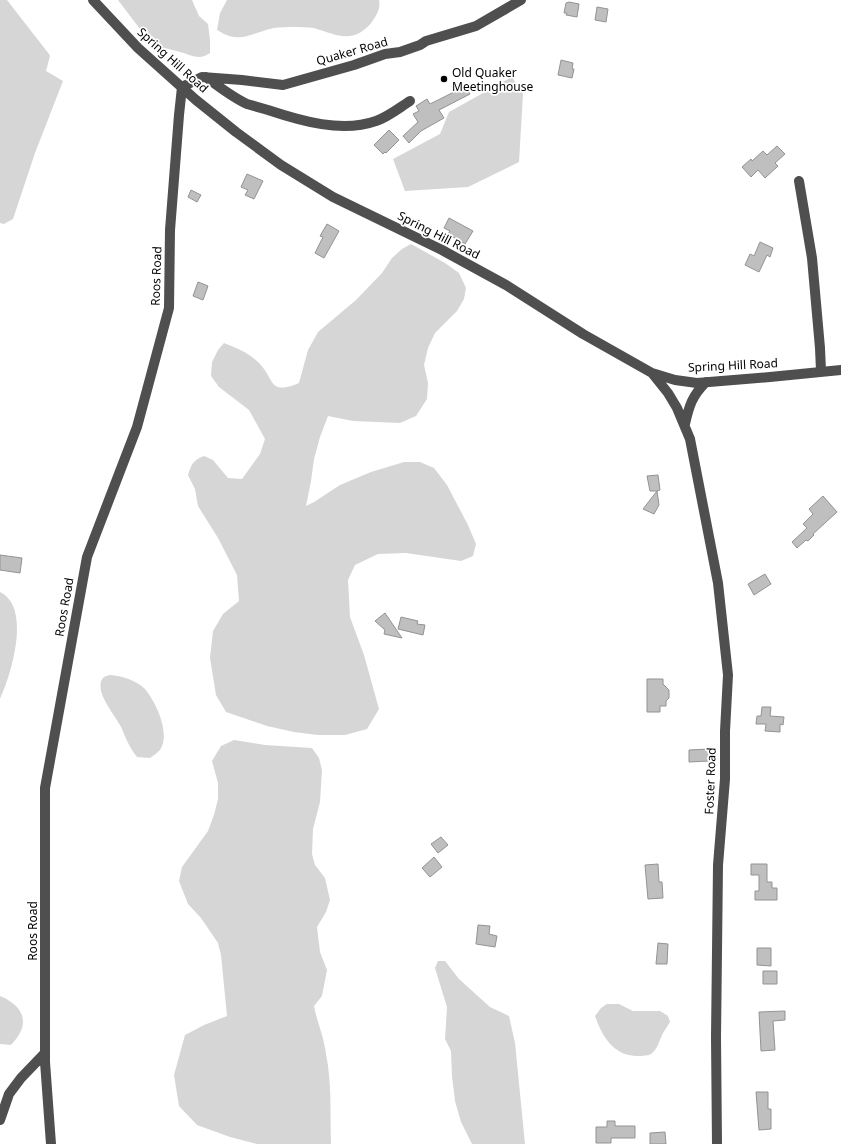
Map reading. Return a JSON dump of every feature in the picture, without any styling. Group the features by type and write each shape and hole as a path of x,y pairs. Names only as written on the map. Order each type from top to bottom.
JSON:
{"street":[{"name":"Spring Hill Road","path":"93,0 138,48 182,88 236,132 274,160 333,197 442,250 506,285 583,334 652,373 675,380 706,382 841,370"},
{"name":"Quaker Road","path":"182,88 202,77 283,85 354,65 385,54 400,52 420,45 426,41 476,26 521,0"},
{"path":"206,77 228,93 247,104 296,119 322,124 340,126 361,125 376,121 410,101"},
{"name":"Roos Road","path":"51,1144 45,1052 45,788 87,557 137,427 169,308 170,230 182,88"},
{"path":"799,181 812,258 821,371"},
{"name":"Foster Road","path":"652,373 668,393 685,424 690,439 718,582 728,674 725,731 725,779 718,865 716,1037 717,1144"},
{"path":"685,424 690,403 697,391 706,382"},
{"path":"0,1120 9,1094 21,1078 45,1052"}],"shaded area":[{"path":"0,0 7,0 49,54 50,56 46,71 63,81 35,153 13,219 4,224 0,223"},
{"path":"118,0 192,0 199,16 208,24 210,53 202,57 195,57 161,47 154,38 140,29"},
{"path":"227,0 379,0 379,6 378,12 372,22 358,34 351,36 337,35 314,28 288,27 274,28 246,36 233,37 217,30 220,13"},
{"path":"512,77 523,94 519,162 468,187 405,191 393,159 440,134 449,112"},
{"path":"411,244 445,263 459,273 466,288 464,299 457,311 435,333 428,348 424,365 428,383 427,399 416,416 400,423 353,421 328,416 314,459 306,506 340,485 371,472 404,462 420,462 434,468 447,485 468,525 476,544 473,556 461,561 406,553 378,554 355,565 348,580 350,617 364,655 379,709 367,729 345,735 318,735 294,732 267,726 226,712 216,695 210,658 213,631 223,614 239,601 237,575 218,538 198,506 195,489 188,475 193,463 197,459 204,456 213,460 228,478 242,479 260,454 265,439 249,410 219,387 211,376 212,362 218,350 224,343 243,351 255,359 264,369 273,384 277,387 289,387 299,383 308,350 318,332 356,300 382,273 392,258 402,249"},
{"path":"0,592 10,600 15,612 17,626 13,659 0,699"},
{"path":"110,675 119,676 137,683 145,689 154,702 161,718 164,736 160,750 150,758 137,757 104,699 100,687 101,682 103,678"},
{"path":"234,740 265,745 312,748 319,758 322,770 320,802 313,829 312,854 315,865 325,878 330,900 326,912 317,927 320,952 327,970 322,996 314,1006 324,1042 328,1065 331,1144 257,1144 230,1137 197,1125 179,1106 174,1075 185,1035 204,1025 227,1016 221,955 218,943 201,918 188,904 179,881 182,867 208,831 214,815 218,799 218,783 212,761 221,746"},
{"path":"438,961 445,961 459,979 490,1007 509,1016 515,1043 525,1144 472,1144 461,1122 455,1101 451,1051 445,1039 447,1007 435,968"},
{"path":"0,996 15,1005 20,1011 22,1017 23,1023 21,1030 11,1045 0,1044"},
{"path":"607,1004 619,1004 633,1011 660,1011 668,1016 670,1022 656,1048 651,1054 644,1056 628,1055 615,1048 610,1043 601,1031 595,1016 601,1008"}],"building":[{"path":"569,2 579,4 577,17 566,15 567,13 564,13 566,3"},
{"path":"597,7 608,9 606,22 595,20"},
{"path":"561,60 573,63 572,69 574,69 572,78 558,75"},
{"path":"466,86 470,94 439,110 444,118 421,131 409,143 403,136 418,122 413,114 419,111 416,106 427,99 430,104"},
{"path":"389,130 399,140 386,153 385,152 383,154 374,145"},
{"path":"777,146 785,154 775,163 778,166 765,178 758,170 751,177 742,167 751,159 752,161 763,151 767,155"},
{"path":"247,174 263,181 254,199 245,195 248,190 241,187"},
{"path":"191,190 201,195 197,202 188,197"},
{"path":"449,218 473,231 465,244 448,234 450,231 444,228"},
{"path":"327,224 339,231 324,258 315,253 323,237 320,236"},
{"path":"760,242 773,248 770,257 767,255 759,272 745,265 750,254 754,256"},
{"path":"198,282 208,286 203,300 193,296"},
{"path":"658,475 660,490 650,491 647,476"},
{"path":"657,491 659,505 654,514 643,509"},
{"path":"823,496 837,512 813,534 814,535 808,541 806,540 797,548 792,542 807,528 803,524 813,514 809,509"},
{"path":"0,555 22,558 20,573 0,570"},
{"path":"765,574 771,584 754,595 748,584"},
{"path":"385,613 402,638 384,634 385,630 375,621"},
{"path":"401,617 418,621 417,624 425,625 423,635 398,629"},
{"path":"647,679 663,679 663,684 669,690 669,698 666,701 666,706 660,706 660,712 647,712"},
{"path":"762,707 771,707 770,716 784,717 783,725 780,724 780,732 765,731 766,724 756,724 757,716 761,716"},
{"path":"709,749 709,761 689,762 689,750"},
{"path":"441,837 448,845 438,853 431,844"},
{"path":"434,857 442,867 430,877 422,868"},
{"path":"658,864 659,882 662,882 663,898 648,899 645,865"},
{"path":"751,864 767,864 767,882 772,882 772,888 777,888 777,900 755,900 755,891 759,891 759,875 751,875"},
{"path":"478,925 490,926 489,934 497,936 495,947 476,944"},
{"path":"658,943 668,944 667,964 656,964"},
{"path":"757,948 771,948 771,966 757,965"},
{"path":"763,971 777,971 777,984 763,984"},
{"path":"785,1011 785,1020 773,1021 775,1050 761,1051 759,1012"},
{"path":"756,1092 768,1092 768,1109 771,1109 771,1129 759,1130"},
{"path":"607,1121 615,1121 615,1126 635,1126 635,1138 611,1138 611,1143 596,1143 596,1127 607,1127"},
{"path":"665,1132 666,1144 650,1144 650,1133"}],"place":[{"name":"Old Quaker Meetinghouse","path":"444,79"}]}
